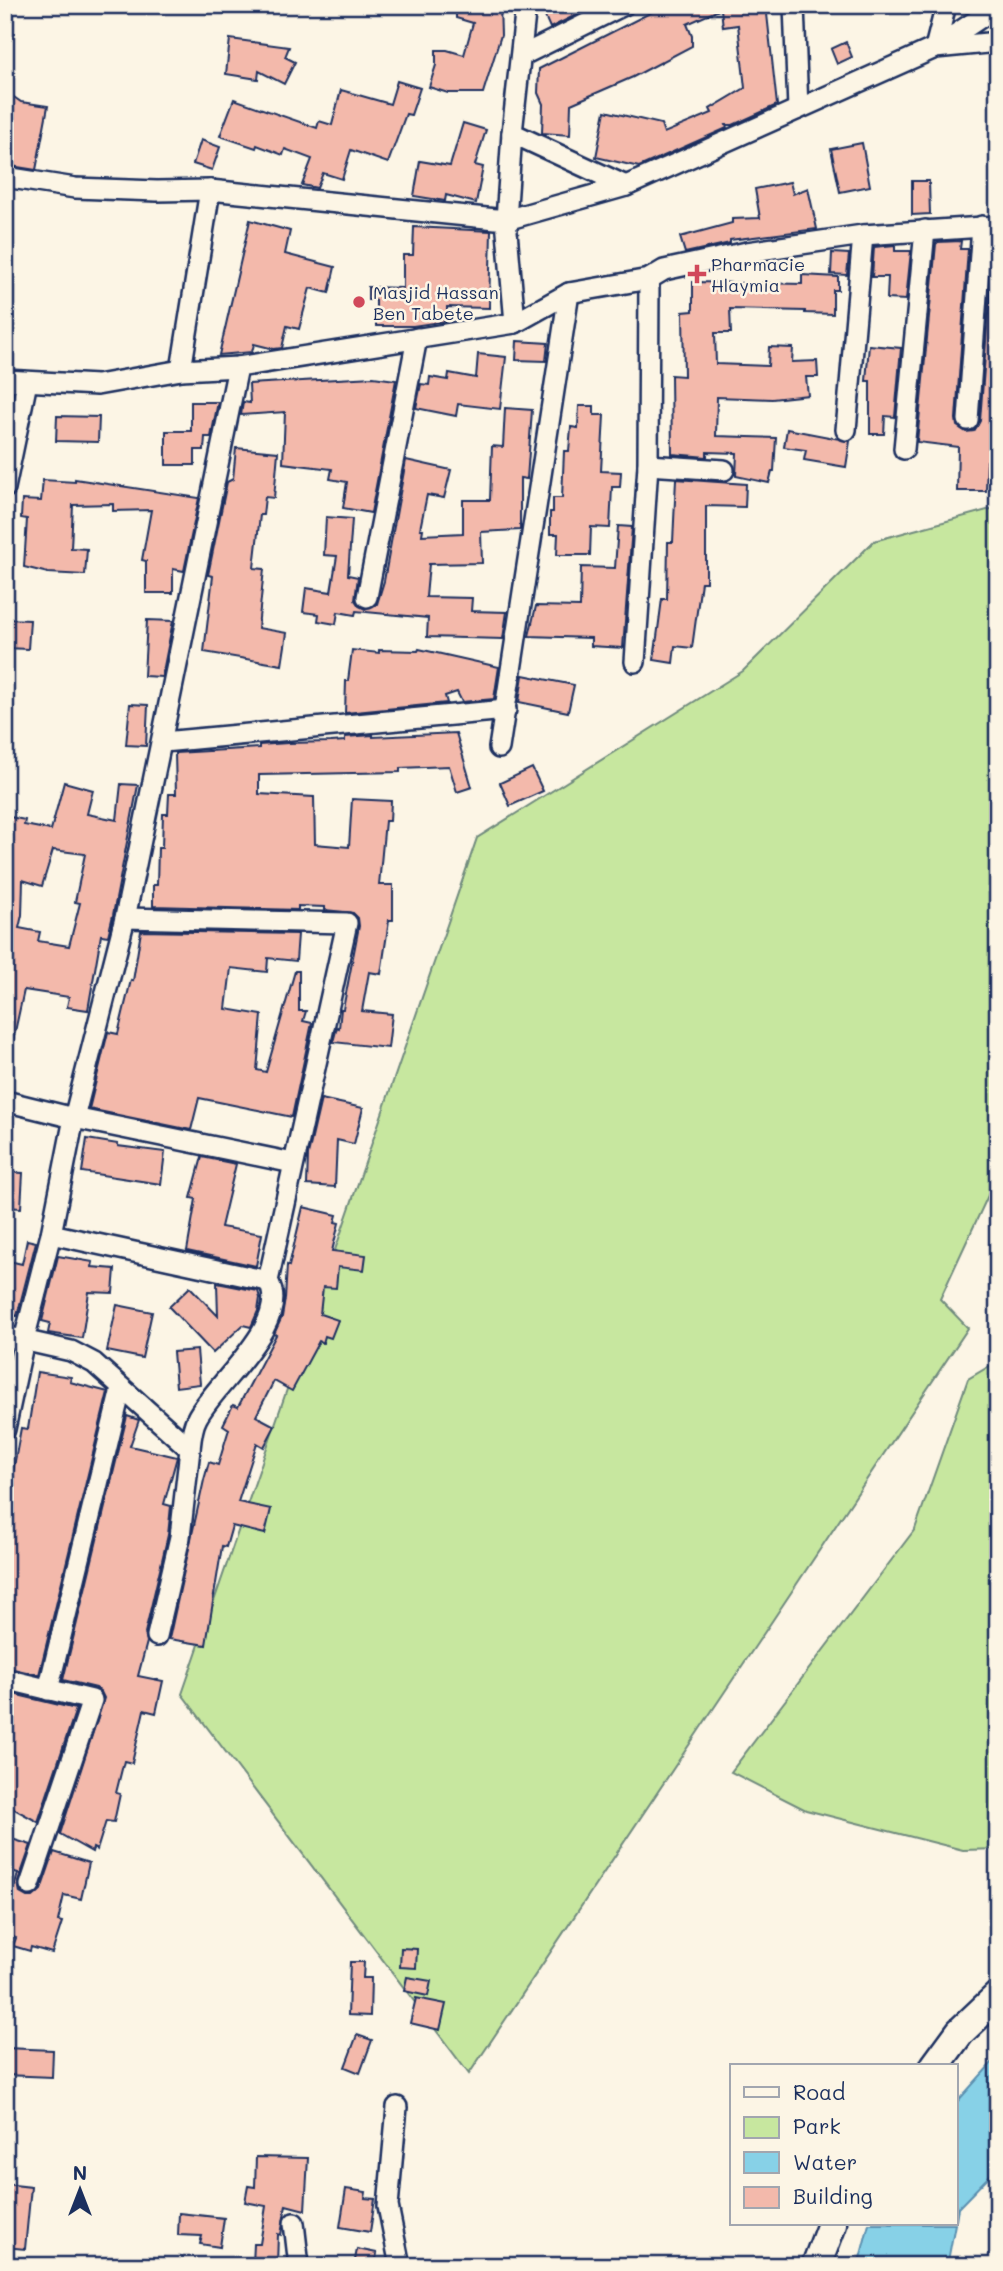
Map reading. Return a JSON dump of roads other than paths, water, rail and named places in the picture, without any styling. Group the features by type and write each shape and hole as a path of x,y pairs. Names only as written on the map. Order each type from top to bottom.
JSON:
{"main road":[{"path":"936,2064 960,2032 998,1996"},
{"path":"816,2266 831,2226"}],"street":[{"path":"515,323 506,220 526,5"},
{"path":"521,56 624,5"},
{"path":"794,5 798,108"},
{"path":"935,48 946,5"},
{"path":"5,177 75,188 210,190 506,220 626,186 935,48 998,6"},
{"path":"935,48 998,42"},
{"path":"512,133 626,186"},
{"path":"181,370 210,190"},
{"path":"5,380 97,384 181,370 238,367 515,323 569,293 649,279 664,270 747,252 863,234 990,226 968,420"},
{"path":"904,449 925,230"},
{"path":"846,430 863,234"},
{"path":"635,663 648,465 649,279"},
{"path":"499,748 569,293"},
{"path":"367,597 417,338"},
{"path":"5,1429 15,1338 51,1234 74,1118 125,918 238,367"},
{"path":"5,488 27,382"},
{"path":"648,465 724,470"},
{"path":"163,742 506,710"},
{"path":"125,918 347,923 268,1281 275,1298 273,1308 252,1348 197,1416 190,1449 180,1537 157,1636"},
{"path":"5,1101 293,1163"},
{"path":"51,1234 268,1281"},
{"path":"15,1338 71,1351 94,1363 190,1449"},
{"path":"48,1690 121,1389"},
{"path":"5,1679 92,1700 30,1885"},
{"path":"397,2107 388,2206 400,2266"},
{"path":"294,2223 299,2266"}],"water":[{"path":"998,2056 998,2167 958,2208 958,2101"},
{"path":"868,2226 955,2226 947,2266 858,2266"}],"place":[{"name":"Pharmacie Hlaymia","path":"697,274"},
{"name":"Masjid Hassan Ben Tabete","path":"359,302"}]}
